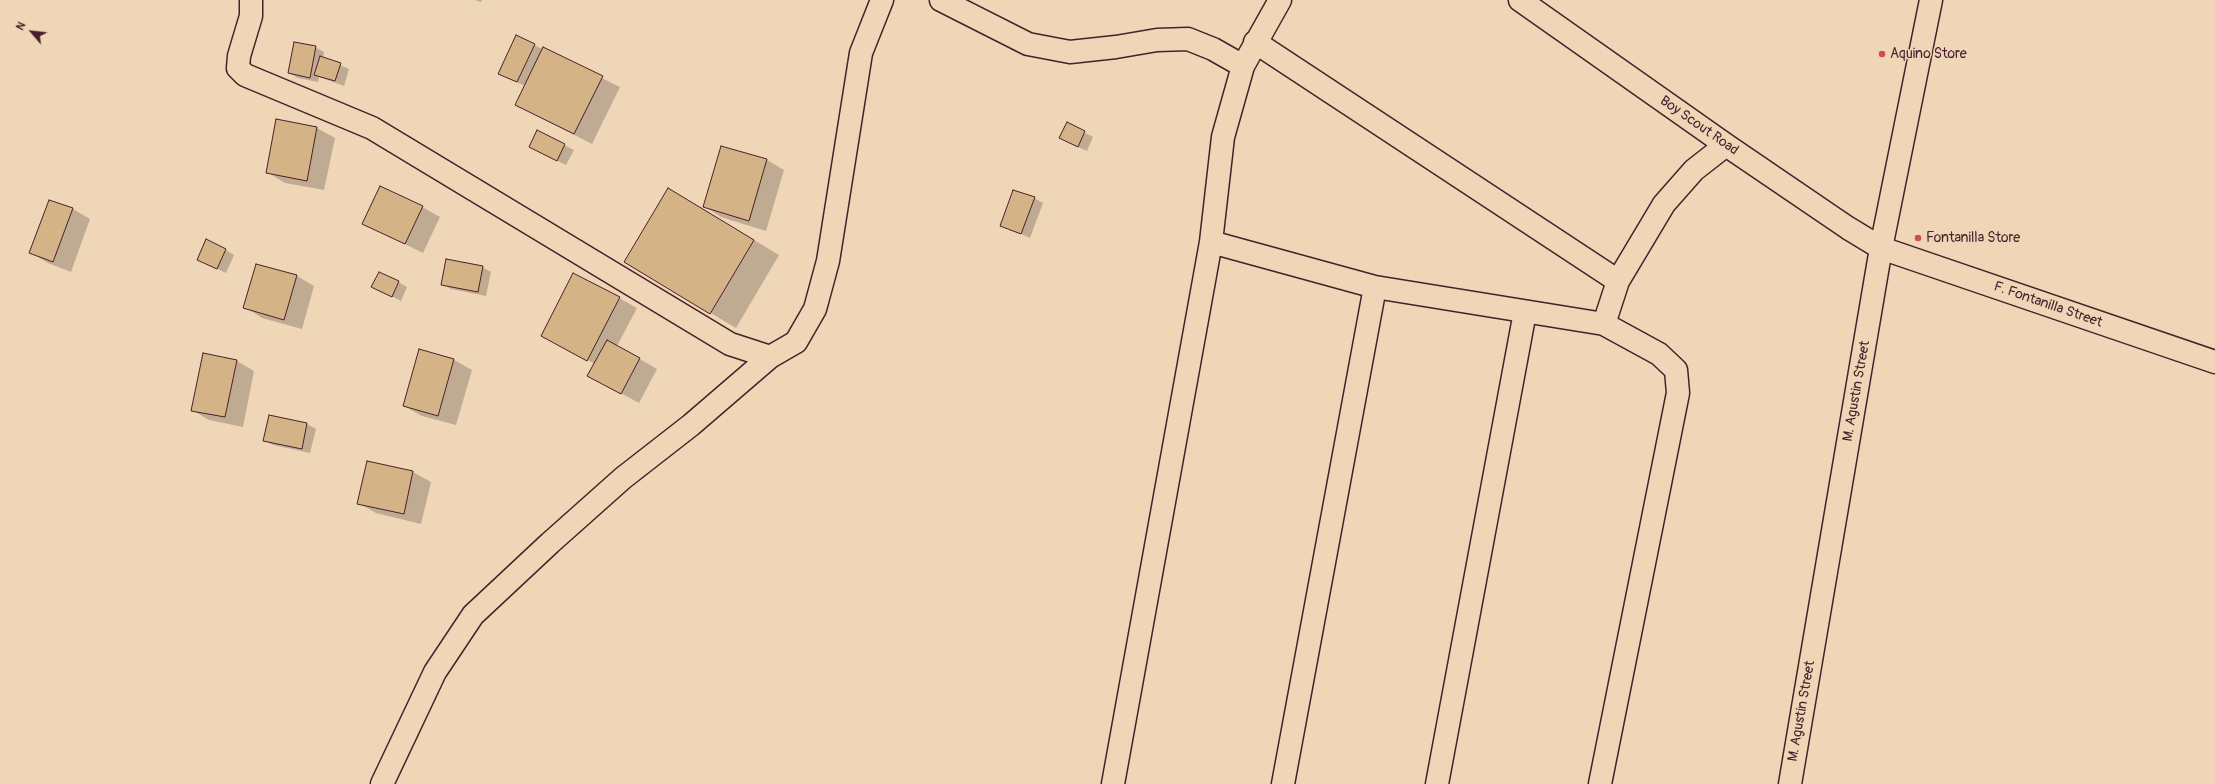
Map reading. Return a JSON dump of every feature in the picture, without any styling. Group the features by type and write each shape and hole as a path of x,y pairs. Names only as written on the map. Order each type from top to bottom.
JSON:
{"street":[{"path":"251,0 251,16 239,56 238,68 245,75 372,128 730,344 770,356"},
{"path":"382,784 435,672 473,615 550,543 623,478 691,425 770,356 796,342 815,309 828,261 861,53 882,0"},
{"path":"941,0 1028,44 1070,52 1116,47 1157,40 1188,39 1213,49 1242,66"},
{"path":"1113,784 1211,242 1223,137 1242,66 1280,0"},
{"name":"Boy Scout Road","path":"1520,0 1726,145 1848,228 1882,248"},
{"name":"M. Agustin Street","path":"1790,784 1882,248 1931,0"},
{"path":"1255,42 1618,281"},
{"path":"1604,324 1618,281 1664,204 1694,170 1726,145"},
{"path":"1211,242 1375,287 1604,324 1659,354 1676,370 1678,393 1600,784"},
{"name":"F. Fontanilla Street","path":"1882,248 2215,362"},
{"path":"1283,784 1375,287"},
{"path":"1437,784 1525,312"}],"building":[{"path":"516,35 535,44 517,82 498,74"},
{"path":"294,42 316,46 310,78 288,73"},
{"path":"543,47 603,76 574,134 515,105"},
{"path":"320,56 341,63 335,81 314,75"},
{"path":"276,119 317,127 307,181 266,173"},
{"path":"1067,122 1085,131 1078,147 1059,138"},
{"path":"537,130 565,144 557,161 529,147"},
{"path":"721,146 767,159 749,221 703,207"},
{"path":"380,186 423,206 405,244 362,224"},
{"path":"668,188 754,240 710,314 624,262"},
{"path":"1013,190 1035,197 1021,234 1000,226"},
{"path":"49,200 73,208 53,262 29,253"},
{"path":"206,239 226,249 217,269 197,260"},
{"path":"446,259 483,266 478,292 441,285"},
{"path":"256,264 297,275 284,320 243,308"},
{"path":"379,272 399,281 392,297 371,287"},
{"path":"573,273 620,297 587,361 541,336"},
{"path":"607,340 640,358 621,394 587,376"},
{"path":"419,349 454,359 438,416 403,406"},
{"path":"203,353 237,360 225,417 191,411"},
{"path":"269,415 307,423 302,449 263,441"},
{"path":"367,461 413,471 404,514 357,504"}],"place":[{"name":"Aquino Store","path":"1882,54"},
{"name":"Fontanilla Store","path":"1918,238"}]}
